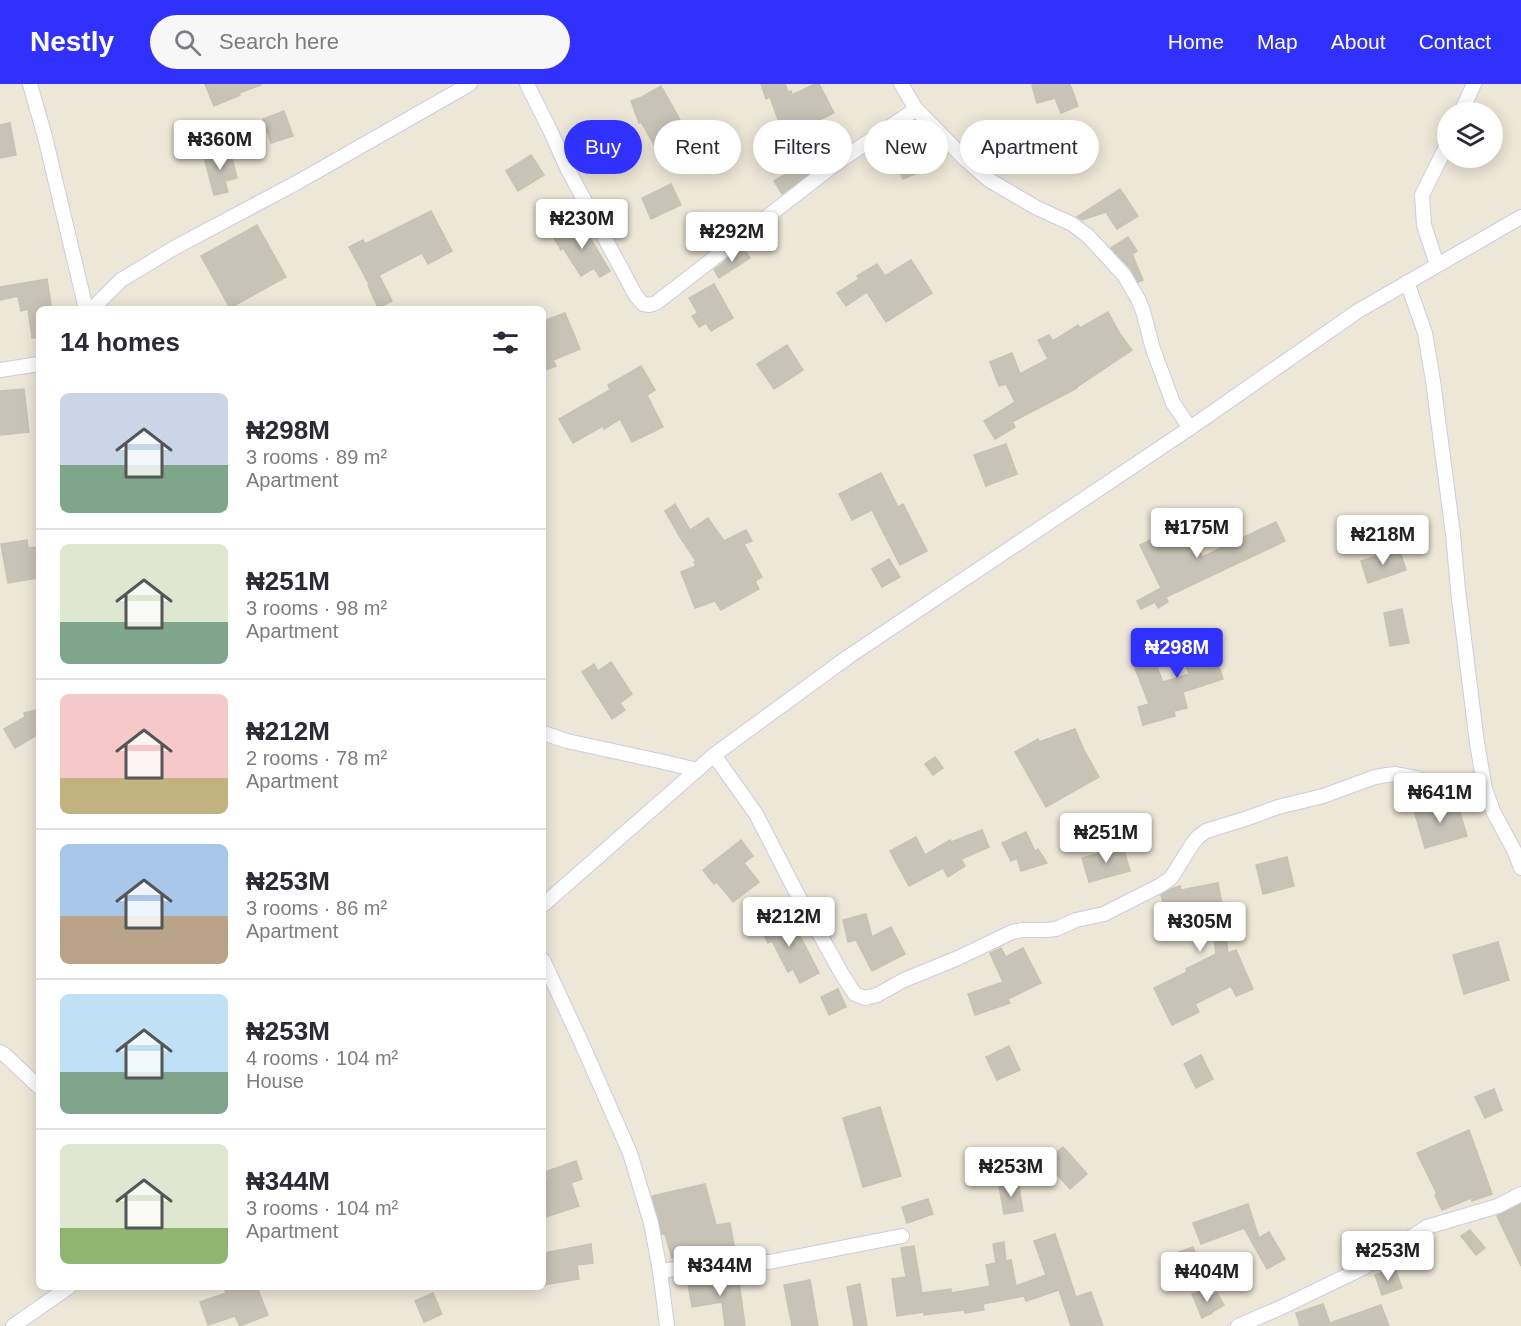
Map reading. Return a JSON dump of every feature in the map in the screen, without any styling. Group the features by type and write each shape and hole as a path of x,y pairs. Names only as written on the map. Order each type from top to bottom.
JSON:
{"street":[{"path":"30,84 85,306"},
{"path":"95,306 121,280 174,248 470,84"},
{"path":"527,84 567,168 636,296 643,304 649,305 656,303 834,165 916,109"},
{"path":"901,84 916,109 989,180 1037,208 1072,224 1088,236 1124,275 1143,311 1153,349 1173,403 1190,428"},
{"path":"1466,102 1474,84"},
{"path":"1437,164 1422,195 1424,225 1437,265"},
{"path":"546,902 714,755 848,657 1190,428 1358,311 1521,217"},
{"path":"1407,282 1425,333 1433,381 1475,731 1485,789 1493,811 1515,837 1515,852 1521,868"},
{"path":"0,370 36,364"},
{"path":"546,733 567,741 697,770"},
{"path":"714,755 756,814 843,976 855,994 865,998 877,995 904,980 958,958 1012,932 1056,929 1076,920 1104,914 1171,878 1193,843 1206,831 1387,775 1396,774 1416,778 1458,796 1473,794 1485,789"},
{"path":"546,966 630,1153 651,1223 667,1326"},
{"path":"0,1052 36,1084"},
{"path":"1239,1326 1257,1322 1363,1268 1427,1227 1498,1206 1521,1194"},
{"path":"660,1271 728,1262 769,1262 902,1236"},
{"path":"13,1326 65,1290"}],"building":[{"path":"205,84 261,84 261,85 214,106"},
{"path":"761,84 785,84 792,95 819,84 834,113 819,120 778,120 770,97 766,99"},
{"path":"1070,84 1078,106 1061,113 1055,98 1037,103 1032,85"},
{"path":"661,86 680,120 654,120 654,145 642,120 638,120 631,101"},
{"path":"284,111 293,136 271,143 263,119"},
{"path":"10,123 16,155 0,158 0,125"},
{"path":"230,150 237,178 225,181 228,192 214,195 204,157"},
{"path":"531,155 544,175 518,191 506,171"},
{"path":"786,174 808,174 782,194 774,181"},
{"path":"901,174 915,174 903,179"},
{"path":"671,184 681,205 651,219 642,198"},
{"path":"1120,189 1138,216 1117,229 1106,212 1082,220 1077,217"},
{"path":"431,211 452,251 428,264 422,253 379,275 392,301 377,306 369,284 349,247 363,240 365,244"},
{"path":"581,220 610,271 600,277 594,268 581,276 554,238"},
{"path":"257,225 286,277 234,306 229,306 201,256"},
{"path":"1128,237 1137,251 1132,254 1143,280 1138,282 1131,269 1111,248"},
{"path":"743,247 750,258 719,278 714,270"},
{"path":"911,260 932,293 886,322 867,292 846,306 837,293 859,279 857,276 877,264 885,276"},
{"path":"47,279 51,305 36,306 36,337 32,338 28,309 21,311 18,296 0,300 0,287"},
{"path":"714,284 733,318 711,331 706,323 699,327 692,316 698,313 689,298"},
{"path":"1108,312 1132,350 1077,388 1012,422 1015,427 995,439 984,421 1015,402 1006,384 999,386 990,362 1012,353 1020,374 1048,359 1038,340 1049,335 1053,341 1078,325 1080,328"},
{"path":"565,313 580,349 553,360 556,366 546,370 546,320"},
{"path":"787,345 803,370 774,389 757,364"},
{"path":"641,366 655,390 647,395 663,427 632,442 620,419 573,443 559,419 610,390 608,385"},
{"path":"24,389 29,432 0,435 0,391"},
{"path":"1006,444 1017,474 986,486 974,455"},
{"path":"881,473 898,507 903,504 927,551 900,565 872,510 852,520 839,494"},
{"path":"675,504 690,530 708,518 724,541 746,530 752,541 744,544 762,577 755,581 759,589 721,610 715,601 695,608 681,572 696,566 694,562 696,561 665,511"},
{"path":"1276,522 1285,541 1166,597 1168,602 1158,608 1155,602 1141,609 1137,601 1161,588 1140,545 1185,523 1202,557"},
{"path":"27,540 28,548 35,547 36,578 8,583 1,544"},
{"path":"1399,549 1406,570 1368,583 1361,561"},
{"path":"889,559 900,577 882,587 872,569"},
{"path":"1402,609 1409,643 1390,646 1384,613"},
{"path":"1208,632 1223,679 1183,692 1187,708 1174,711 1175,716 1143,725 1138,707 1149,704 1133,663 1152,656 1163,682 1189,674 1178,642"},
{"path":"611,662 632,694 620,703 625,710 612,719 582,672 594,664 598,671"},
{"path":"36,710 36,736 15,748 4,729 25,717 24,713"},
{"path":"1075,729 1099,777 1046,807 1015,752 1038,739 1039,742"},
{"path":"935,757 943,768 933,775 925,764"},
{"path":"1445,801 1458,806 1467,836 1425,848 1414,810"},
{"path":"982,830 989,847 961,859 965,866 948,877 943,868 909,886 890,851 916,837 925,855 950,840 951,842"},
{"path":"1026,832 1035,851 1038,849 1047,863 1021,871 1017,858 1011,861 1002,843"},
{"path":"741,840 753,856 744,863 759,882 733,902 717,882 714,884 703,870"},
{"path":"1123,847 1130,871 1089,882 1082,858"},
{"path":"1287,857 1294,886 1263,894 1256,865"},
{"path":"1218,883 1228,953 1236,950 1253,989 1236,996 1231,986 1195,1004 1199,1012 1172,1025 1154,988 1187,972 1186,969 1216,954 1212,924 1173,936 1161,895 1180,886 1181,890"},
{"path":"775,912 786,935 797,930 819,973 800,983 793,969 788,972 772,941 768,943 757,921"},
{"path":"866,914 872,937 891,927 905,954 872,971 856,940 848,942 843,920"},
{"path":"1498,942 1509,980 1464,994 1453,955"},
{"path":"1001,948 1006,957 1023,948 1041,983 1008,999 1010,1003 975,1015 968,994 1003,982 990,953"},
{"path":"838,989 846,1007 829,1015 821,997"},
{"path":"1009,1046 1020,1070 997,1080 986,1057"},
{"path":"1201,1055 1213,1079 1196,1088 1184,1064"},
{"path":"1494,1089 1502,1110 1485,1118 1475,1097"},
{"path":"880,1107 901,1176 863,1187 843,1118"},
{"path":"1469,1130 1492,1194 1472,1201 1471,1198 1442,1210 1435,1195 1437,1194 1417,1153"},
{"path":"1063,1147 1087,1174 1070,1189 1046,1162"},
{"path":"576,1161 582,1179 571,1183 579,1206 546,1217 546,1179 548,1178 546,1172"},
{"path":"1018,1182 1023,1211 1004,1214 999,1186"},
{"path":"705,1184 716,1225 730,1223 735,1251 705,1256 703,1249 672,1258 665,1234 662,1234 652,1196"},
{"path":"928,1199 933,1214 907,1223 902,1207"},
{"path":"1248,1204 1259,1238 1269,1232 1285,1259 1267,1269 1244,1228 1201,1244 1193,1223"},
{"path":"1521,1204 1521,1266 1497,1216"},
{"path":"1470,1230 1485,1248 1476,1255 1461,1236"},
{"path":"1055,1234 1076,1297 1091,1292 1103,1326 1071,1326 1059,1290 1026,1301 1024,1296 983,1304 984,1310 924,1315 924,1312 897,1316 892,1279 906,1277 901,1248 914,1246 922,1293 951,1289 951,1293 990,1286 986,1265 996,1263 993,1244 1004,1242 1006,1261 1011,1260 1016,1286 1046,1275 1034,1241"},
{"path":"591,1244 593,1263 577,1265 579,1279 546,1284 546,1252"},
{"path":"1193,1247 1202,1274 1189,1279 1179,1252"},
{"path":"1395,1268 1402,1288 1382,1295 1375,1275"},
{"path":"738,1274 745,1326 725,1326 722,1302 692,1307 688,1283"},
{"path":"810,1280 818,1326 792,1326 784,1285"},
{"path":"860,1284 867,1326 854,1326 847,1287"},
{"path":"225,1290 258,1290 268,1315 240,1326 235,1316 208,1325 200,1302 226,1293"},
{"path":"1203,1290 1207,1299 1217,1293 1224,1305 1202,1318 1192,1294"},
{"path":"433,1293 442,1314 424,1322 415,1301"},
{"path":"1323,1304 1330,1323 1381,1305 1389,1326 1300,1326 1296,1313"}]}
